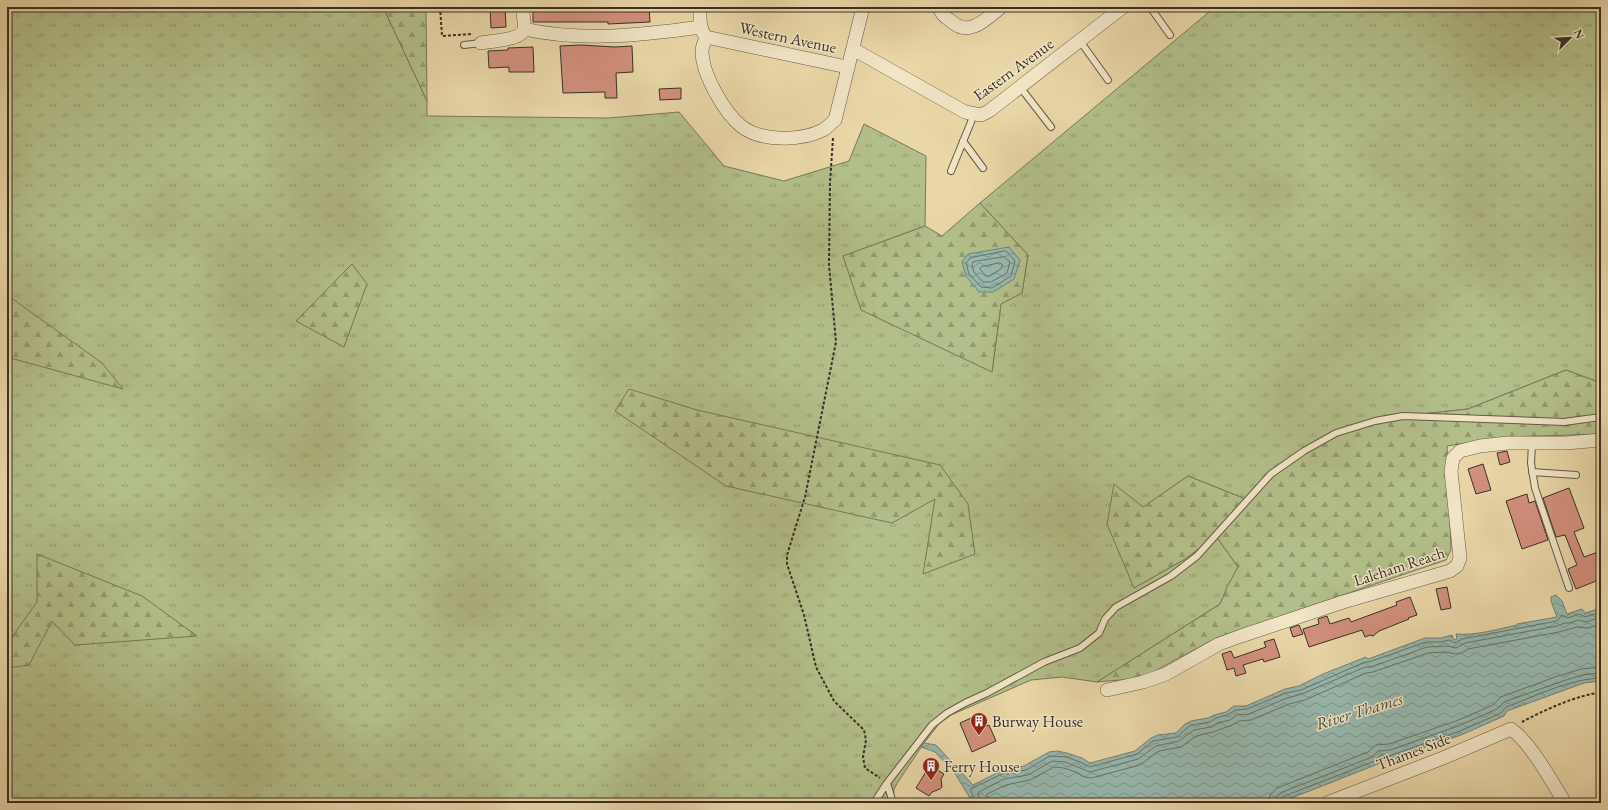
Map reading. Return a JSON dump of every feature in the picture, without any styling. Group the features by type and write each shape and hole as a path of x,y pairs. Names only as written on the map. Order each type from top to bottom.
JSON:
{"street":[{"path":"482,43 514,37 521,34 524,29 522,7"},
{"path":"700,7 704,32 702,51 704,66 721,102 741,126 764,136 777,138 798,137 814,133 823,130 835,120 847,67 864,7"},
{"path":"940,10 954,24 963,28 980,25 1001,7"},
{"name":"Eastern Avenue","path":"852,49 965,112 973,115 981,115 989,111 1123,7"},
{"path":"524,29 569,36 620,36 651,33 704,32"},
{"name":"Western Avenue","path":"704,32 847,67"},
{"name":"Laleham Reach","path":"1107,690 1143,682 1166,674 1219,644 1241,636 1343,602 1450,571 1457,566 1460,558 1452,471 1453,458 1460,451 1480,446 1508,443 1532,444 1601,440"},
{"path":"1511,729 1517,733 1540,763 1565,803"},
{"name":"Thames Side","path":"1327,803 1346,799 1511,729"}],"lane":[{"path":"1150,7 1170,35"},
{"path":"1080,41 1108,80"},
{"path":"464,45 482,43"},
{"path":"1020,87 1050,126"},
{"path":"950,171 973,115"},
{"path":"963,141 983,168"},
{"path":"874,803 887,783 932,725 946,713 987,694 1044,662 1080,648 1099,633 1106,619 1116,607 1171,576 1197,556 1271,474 1304,451 1336,433 1375,421 1403,416 1564,422 1601,417"},
{"path":"1532,444 1531,463 1535,488 1544,519 1569,588"},
{"path":"1532,472 1576,475"},
{"path":"887,783 893,803"}],"path":[{"path":"440,7 442,36 481,33 482,43"},
{"path":"835,120 830,183 830,265 836,342 805,497 787,555 787,564 804,615 816,667 834,701 864,730 866,740 863,757 865,768 887,783"},
{"path":"1511,729 1528,718 1575,698 1601,693"}],"green space":[{"path":"7,7 383,7 427,101 427,116 608,118 679,112 724,166 784,181 849,161 864,124 926,156 925,226 844,256 992,372 1001,303 1022,293 1028,255 980,203 1215,7 1601,7 1601,383 1566,370 1468,409 1403,416 1248,500 1188,476 1144,507 1134,588 1185,559 1216,536 1238,567 1220,604 1097,682 1062,677 1031,680 951,715 939,724 924,743 898,782 894,789 893,803 7,803"},
{"path":"383,7 426,7 427,101"},
{"path":"980,203 1028,255 1022,293 1001,304 992,372 861,310 843,256 925,226 942,236"},
{"path":"352,264 367,284 344,347 296,321"},
{"path":"7,295 102,363 123,389 7,357"},
{"path":"1566,370 1601,383 1601,434 1506,437 1447,446 1451,550 1446,560 1216,638 1142,678 1097,682 1220,604 1238,567 1216,536 1185,559 1134,588 1107,524 1114,484 1143,507 1188,476 1248,500 1271,474 1336,433 1403,416 1468,409"},
{"path":"629,389 697,410 940,465 968,504 975,554 923,574 935,499 892,523 726,486 615,411"},
{"path":"37,554 142,596 197,636 75,645 52,621 29,665 7,668 7,644 37,602"}],"water":[{"path":"1009,247 1020,260 1014,279 993,292 979,292 966,276 962,262 968,254"},
{"name":"River Thames","path":"1556,595 1562,601 1567,614 1582,609 1585,613 1601,608 1601,681 1584,683 1507,711 1504,716 1461,735 1385,761 1386,758 1380,760 1383,762 1279,803 973,803 954,772 935,752 921,747 924,743 936,745 973,785 1001,771 1024,766 1049,752 1057,751 1067,753 1082,758 1090,763 1135,751 1151,738 1158,735 1176,733 1185,724 1191,721 1208,718 1226,712 1234,706 1246,706 1285,689 1299,686 1323,674 1366,657 1368,659 1425,638 1441,638 1452,635 1454,640 1457,639 1456,634 1479,633 1557,617 1551,601 1551,597"}],"building":[{"path":"490,7 505,7 506,27 491,28"},
{"path":"533,7 649,7 650,22 608,24 608,22 533,22"},
{"path":"581,45 615,47 632,46 633,72 616,73 617,98 605,98 605,92 563,93 560,46"},
{"path":"533,47 534,72 509,72 509,67 489,68 488,51 508,50 508,48"},
{"path":"681,88 681,99 660,100 659,89"},
{"path":"1507,451 1510,462 1500,465 1497,453"},
{"path":"1483,464 1491,490 1476,494 1468,469"},
{"path":"1569,488 1584,528 1574,532 1584,557 1601,551 1601,579 1576,589 1568,569 1577,565 1565,535 1556,537 1543,498"},
{"path":"1527,494 1529,503 1535,501 1548,540 1522,549 1506,501"},
{"path":"1447,587 1451,608 1441,610 1436,589"},
{"path":"1410,597 1417,615 1408,618 1409,619 1379,631 1373,636 1370,635 1365,637 1362,630 1309,647 1303,629 1319,624 1318,619 1327,616 1330,624 1349,618 1351,622 1397,605 1396,602"},
{"path":"1299,625 1303,634 1293,637 1290,628"},
{"path":"1274,639 1280,657 1264,662 1263,659 1243,665 1246,673 1236,676 1234,668 1227,670 1222,654 1231,651 1234,658 1266,647 1264,642"},
{"name":"Burway House","path":"971,718 976,730 989,725 996,741 972,752 960,723"},
{"name":"Ferry House","path":"930,765 944,774 941,779 942,787 932,792 929,796 916,788"}],"place":[{"name":"Burway House","path":"979,736"},
{"name":"Ferry House","path":"931,781"}]}
